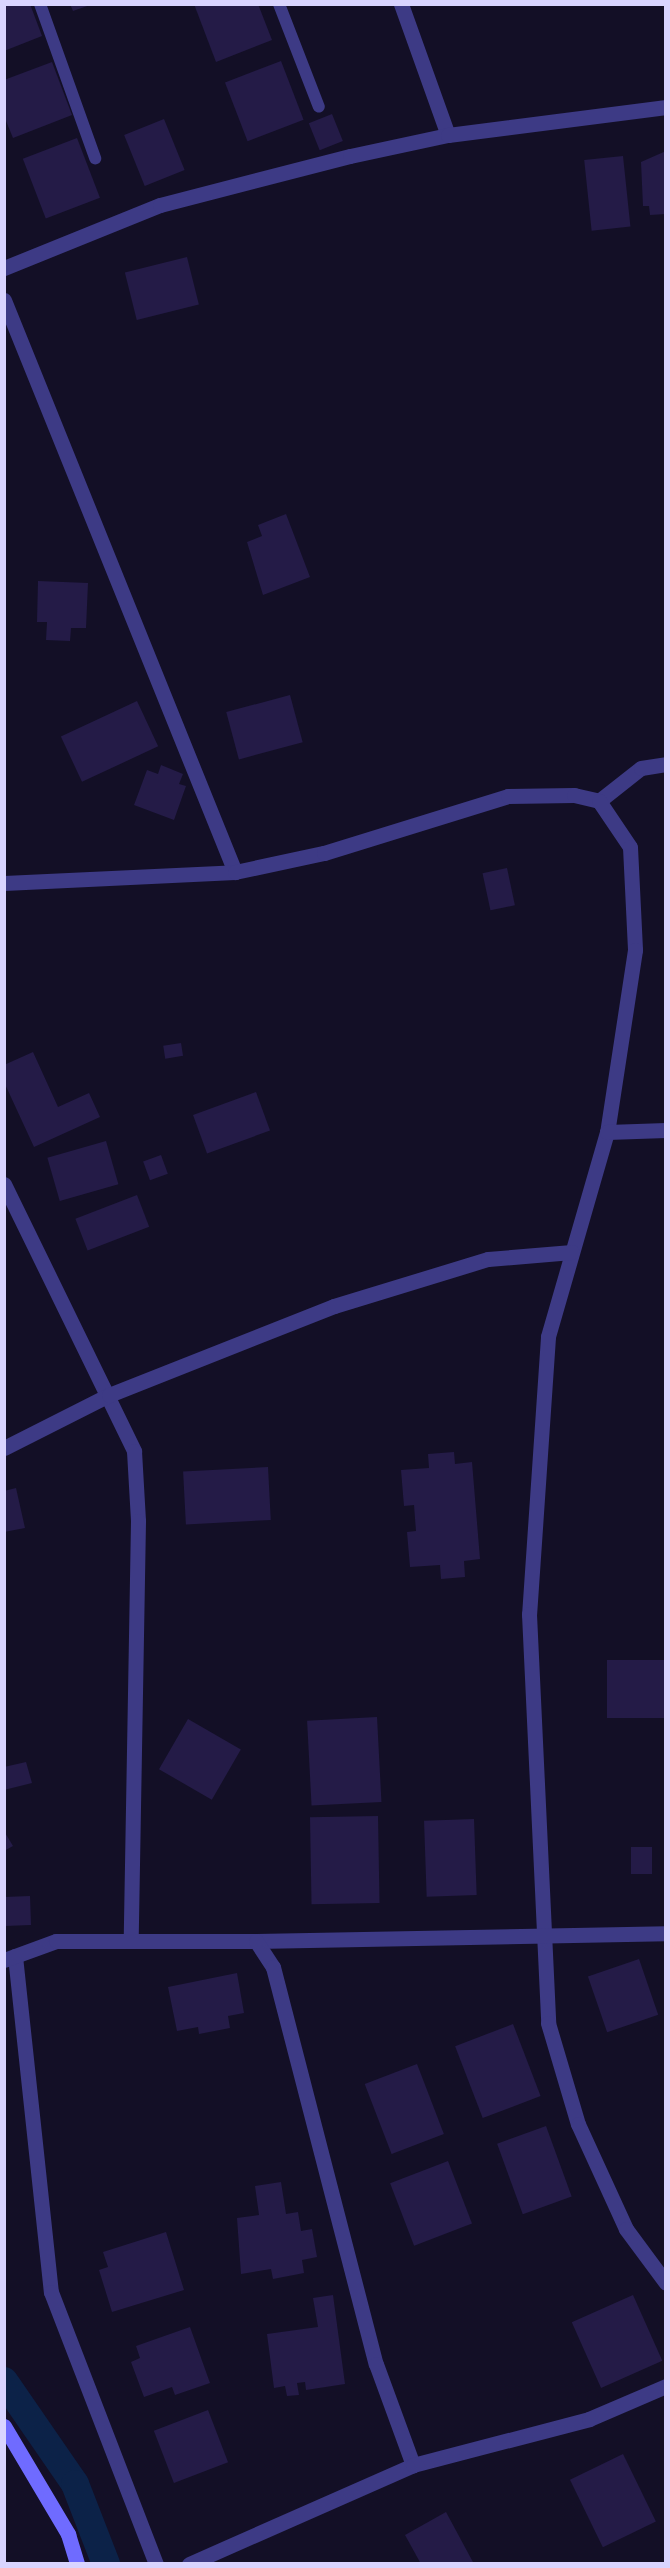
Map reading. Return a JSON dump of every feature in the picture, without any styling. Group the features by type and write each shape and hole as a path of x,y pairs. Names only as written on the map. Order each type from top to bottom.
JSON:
{"street":[{"path":"401,4 447,135"},
{"path":"4,268 160,205 447,135 666,107"},
{"path":"4,300 235,872"},
{"path":"599,801 641,768 666,764"},
{"path":"4,883 235,872 324,853 508,796 574,795 599,801 630,847 635,950 607,1132 548,1337 529,1614 540,1938 548,2023 578,2124 626,2229 666,2283"},
{"path":"607,1132 666,1130"},
{"path":"4,1184 109,1395 134,1452 138,1521 131,1940"},
{"path":"4,1448 109,1395 334,1306 488,1258 572,1252"},
{"path":"156,2564 51,2292 10,1958 56,1941 540,1938 666,1933"},
{"path":"256,1941 273,1967 376,2364 413,2465"},
{"path":"189,2564 413,2465 589,2419 666,2386"},
{"path":"4,2426 68,2534 77,2564"}],"lane":[{"path":"40,4 95,158"},
{"path":"279,4 319,107"}],"building":[{"path":"4,4 30,4 42,36 4,51"},
{"path":"70,4 90,4 90,5 73,11"},
{"path":"194,4 258,4 272,40 216,62"},
{"path":"281,61 304,120 248,141 225,83"},
{"path":"52,62 72,115 13,138 4,116 4,80"},
{"path":"332,114 343,141 320,150 309,123"},
{"path":"164,119 185,170 145,186 124,135"},
{"path":"77,138 100,198 46,219 23,159"},
{"path":"666,151 666,214 650,215 649,206 643,206 641,162"},
{"path":"623,156 630,227 592,231 584,160"},
{"path":"187,257 199,305 137,320 125,272"},
{"path":"286,514 310,577 263,595 247,542 262,536 258,525"},
{"path":"38,581 88,583 86,628 71,628 70,641 46,640 47,622 37,622"},
{"path":"290,695 303,742 239,759 226,712"},
{"path":"137,701 158,746 82,782 61,736"},
{"path":"161,765 183,774 179,784 186,786 174,820 134,805 147,770 158,774"},
{"path":"507,868 515,905 490,910 483,873"},
{"path":"181,1043 183,1056 165,1059 163,1046"},
{"path":"33,1052 58,1107 89,1093 100,1117 34,1147 4,1082 4,1065"},
{"path":"256,1092 270,1131 207,1153 193,1115"},
{"path":"106,1141 118,1184 60,1201 47,1158"},
{"path":"161,1155 168,1174 150,1180 143,1161"},
{"path":"137,1195 149,1227 88,1250 75,1219"},
{"path":"454,1452 455,1464 472,1462 480,1559 464,1561 465,1577 441,1579 440,1565 410,1567 407,1532 416,1531 414,1505 404,1506 401,1470 429,1468 428,1454"},
{"path":"268,1467 271,1520 186,1524 183,1471"},
{"path":"16,1488 25,1528 4,1532 4,1491"},
{"path":"607,1660 666,1660 666,1718 607,1718"},
{"path":"377,1717 381,1802 312,1806 307,1721"},
{"path":"188,1719 241,1750 212,1800 159,1769"},
{"path":"26,1762 32,1783 4,1790 4,1767"},
{"path":"378,1816 380,1903 312,1904 310,1817"},
{"path":"474,1819 477,1895 427,1897 424,1821"},
{"path":"4,1831 13,1846 4,1851"},
{"path":"631,1847 652,1847 652,1874 631,1874"},
{"path":"30,1896 31,1925 5,1926 4,1897"},
{"path":"639,1959 658,2015 607,2032 588,1977"},
{"path":"237,1973 244,2013 228,2016 230,2028 199,2034 198,2027 177,2031 168,1987"},
{"path":"513,2024 541,2096 483,2118 455,2046"},
{"path":"417,2064 444,2134 392,2154 365,2084"},
{"path":"546,2126 572,2196 523,2214 497,2144"},
{"path":"448,2161 472,2224 414,2246 390,2183"},
{"path":"281,2182 286,2214 298,2212 301,2231 312,2229 317,2257 302,2260 304,2273 273,2279 271,2269 241,2274 237,2218 259,2215 255,2186"},
{"path":"166,2232 184,2290 112,2312 99,2270 108,2267 103,2252"},
{"path":"333,2295 345,2384 306,2390 305,2382 297,2383 299,2395 287,2396 285,2386 274,2388 267,2334 318,2327 313,2298"},
{"path":"633,2295 662,2361 601,2388 572,2322"},
{"path":"190,2327 210,2383 175,2395 172,2387 144,2397 131,2362 140,2358 136,2346"},
{"path":"208,2410 228,2462 174,2483 154,2431"},
{"path":"623,2454 656,2521 603,2547 570,2480"},
{"path":"446,2512 474,2564 421,2564 405,2535"}],"waterway":[{"path":"4,2381 75,2484 106,2564"}]}
